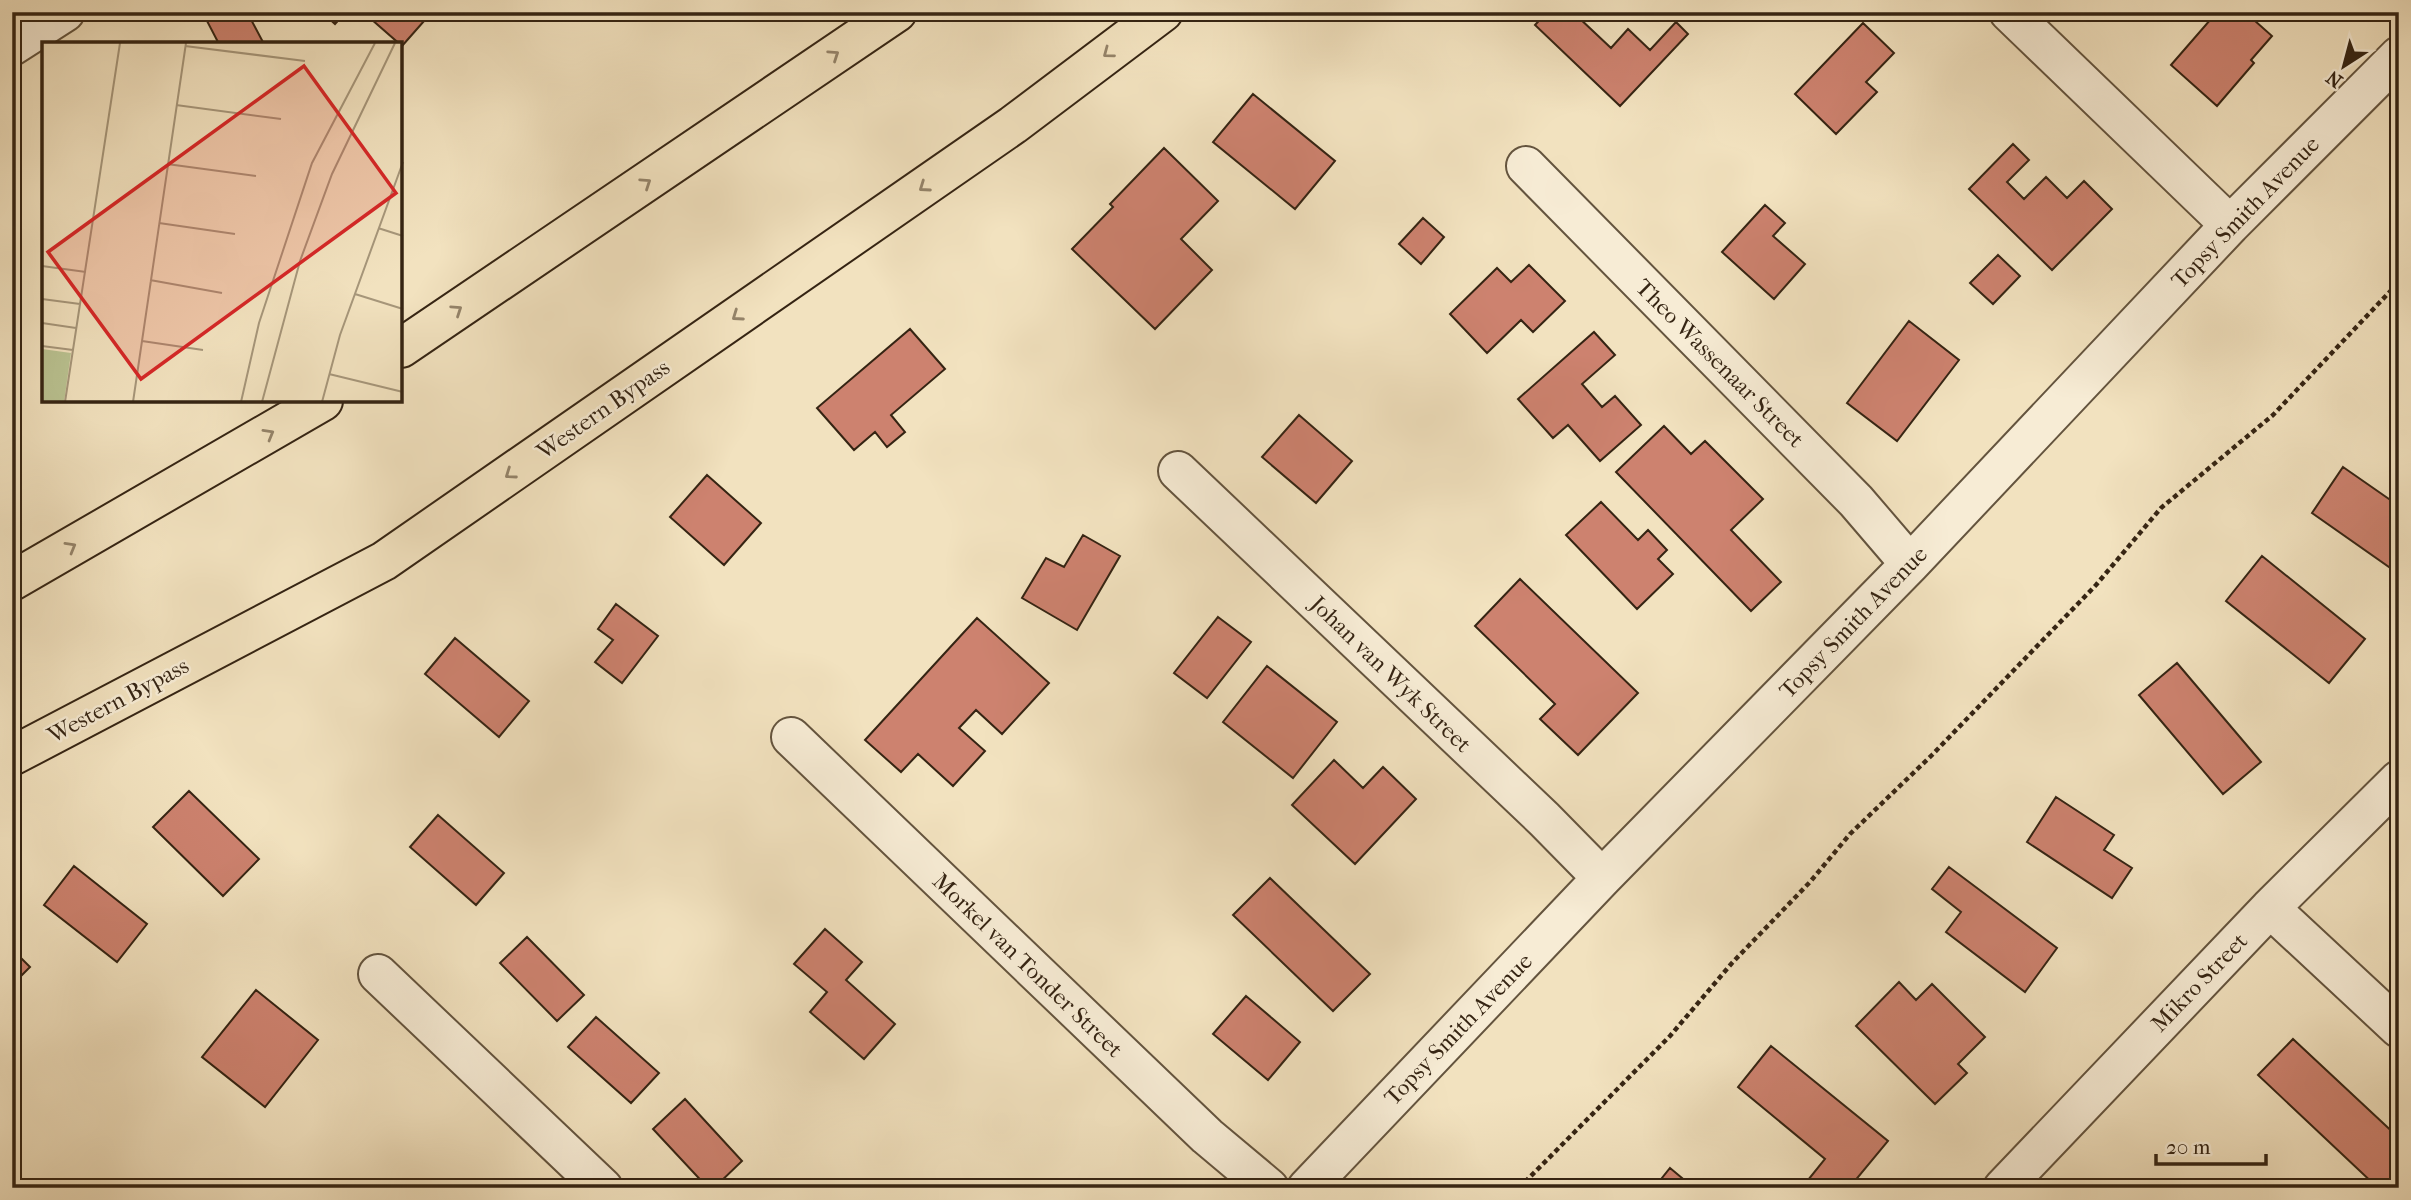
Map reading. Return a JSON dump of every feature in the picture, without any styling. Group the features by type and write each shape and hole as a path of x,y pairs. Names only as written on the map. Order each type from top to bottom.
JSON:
{"highway":[{"path":"402,347 897,12"},
{"name":"Western Bypass","path":"12,756 384,561 1013,125 1163,12"},
{"path":"12,581 321,402"}],"street":[{"path":"12,46 65,12"},
{"path":"2010,12 2230,225"},
{"name":"Topsy Smith Avenue","path":"1307,1188 1602,878 1910,564 2230,225 2399,57"},
{"name":"Theo Wassenaar Street","path":"1526,166 1856,500 1910,564"},
{"name":"Johan van Wyk Street","path":"1178,471 1544,819 1602,878"},
{"name":"Morkel van Tonder Street","path":"791,737 1207,1136 1269,1188"},
{"name":"Mikro Street","path":"2003,1188 2270,908 2399,780"},
{"path":"2270,908 2399,1028"},
{"path":"378,974 603,1188"}],"path":[{"path":"1519,1188 1670,1036 1732,963 1810,882 1850,834 1966,720 2096,585 2161,508 2273,415 2399,282"}],"building":[{"path":"223,12 247,12 263,42 218,42 207,21"},
{"path":"322,12 346,12 335,24"},
{"path":"363,12 432,12 402,46 402,42 397,42"},
{"path":"1547,12 1578,12 1576,15 1611,48 1628,29 1650,50 1676,22 1688,34 1620,106 1535,25"},
{"path":"2217,12 2245,12 2272,36 2251,60 2254,63 2217,106 2171,65"},
{"path":"1863,23 1894,53 1866,82 1877,92 1836,134 1795,94"},
{"path":"1253,94 1335,161 1295,209 1213,142"},
{"path":"2013,144 2029,160 2007,182 2024,199 2046,177 2067,198 2084,181 2112,209 2052,270 1969,189"},
{"path":"1164,148 1218,201 1181,239 1212,270 1155,329 1072,249 1113,207 1110,204"},
{"path":"1765,205 1785,223 1773,236 1805,264 1774,299 1722,252"},
{"path":"1423,218 1444,237 1421,264 1399,244"},
{"path":"1998,255 2020,276 1993,304 1970,283"},
{"path":"1529,265 1565,301 1533,332 1521,320 1487,353 1450,314 1497,268 1511,282"},
{"path":"1909,321 1959,360 1897,441 1847,403"},
{"path":"910,329 945,369 891,415 905,432 887,447 875,432 854,450 817,408"},
{"path":"1594,332 1615,355 1582,384 1602,407 1615,396 1641,425 1600,461 1568,425 1553,438 1518,399"},
{"path":"1299,415 1352,461 1316,503 1262,457"},
{"path":"1664,426 1691,454 1705,441 1763,499 1731,530 1781,582 1751,611 1616,472"},
{"path":"2343,467 2399,506 2399,574 2312,513"},
{"path":"707,475 761,523 724,565 670,517"},
{"path":"1601,502 1638,540 1648,530 1667,550 1658,559 1673,574 1637,609 1566,535"},
{"path":"1083,535 1120,556 1077,630 1022,598 1046,558 1064,567"},
{"path":"2262,556 2365,639 2329,683 2226,601"},
{"path":"1520,579 1638,693 1578,755 1540,719 1555,704 1475,626"},
{"path":"616,604 658,636 622,683 595,662 613,640 598,629"},
{"path":"1218,617 1251,642 1207,698 1174,673"},
{"path":"977,618 1049,683 1002,734 976,710 959,728 985,751 953,786 918,754 901,772 865,740"},
{"path":"455,638 529,701 499,737 425,674"},
{"path":"2177,663 2261,762 2223,794 2139,695"},
{"path":"1267,666 1337,722 1293,778 1223,722"},
{"path":"1334,760 1363,788 1383,767 1416,799 1355,864 1292,805"},
{"path":"189,791 259,859 223,896 153,827"},
{"path":"2056,797 2114,835 2104,850 2132,868 2112,898 2027,842"},
{"path":"438,815 504,873 476,905 410,847"},
{"path":"74,866 147,924 117,962 44,905"},
{"path":"1949,867 2057,948 2025,992 1946,932 1961,912 1932,889"},
{"path":"1270,878 1370,974 1333,1011 1233,915"},
{"path":"825,929 862,962 846,980 895,1024 864,1059 810,1012 827,992 794,964"},
{"path":"527,937 584,995 557,1021 500,963"},
{"path":"12,949 30,967 12,985"},
{"path":"1899,982 1916,1000 1932,984 1985,1037 1958,1064 1967,1073 1935,1104 1856,1026"},
{"path":"256,990 318,1040 265,1107 202,1057"},
{"path":"1246,996 1300,1042 1268,1080 1213,1034"},
{"path":"596,1017 659,1073 631,1103 568,1047"},
{"path":"2293,1039 2399,1138 2399,1188 2378,1188 2258,1075"},
{"path":"1771,1046 1888,1141 1849,1188 1807,1188 1804,1185 1825,1159 1738,1087"},
{"path":"685,1099 742,1161 714,1188 708,1188 653,1129"},
{"path":"1670,1168 1694,1188 1654,1188"}]}
